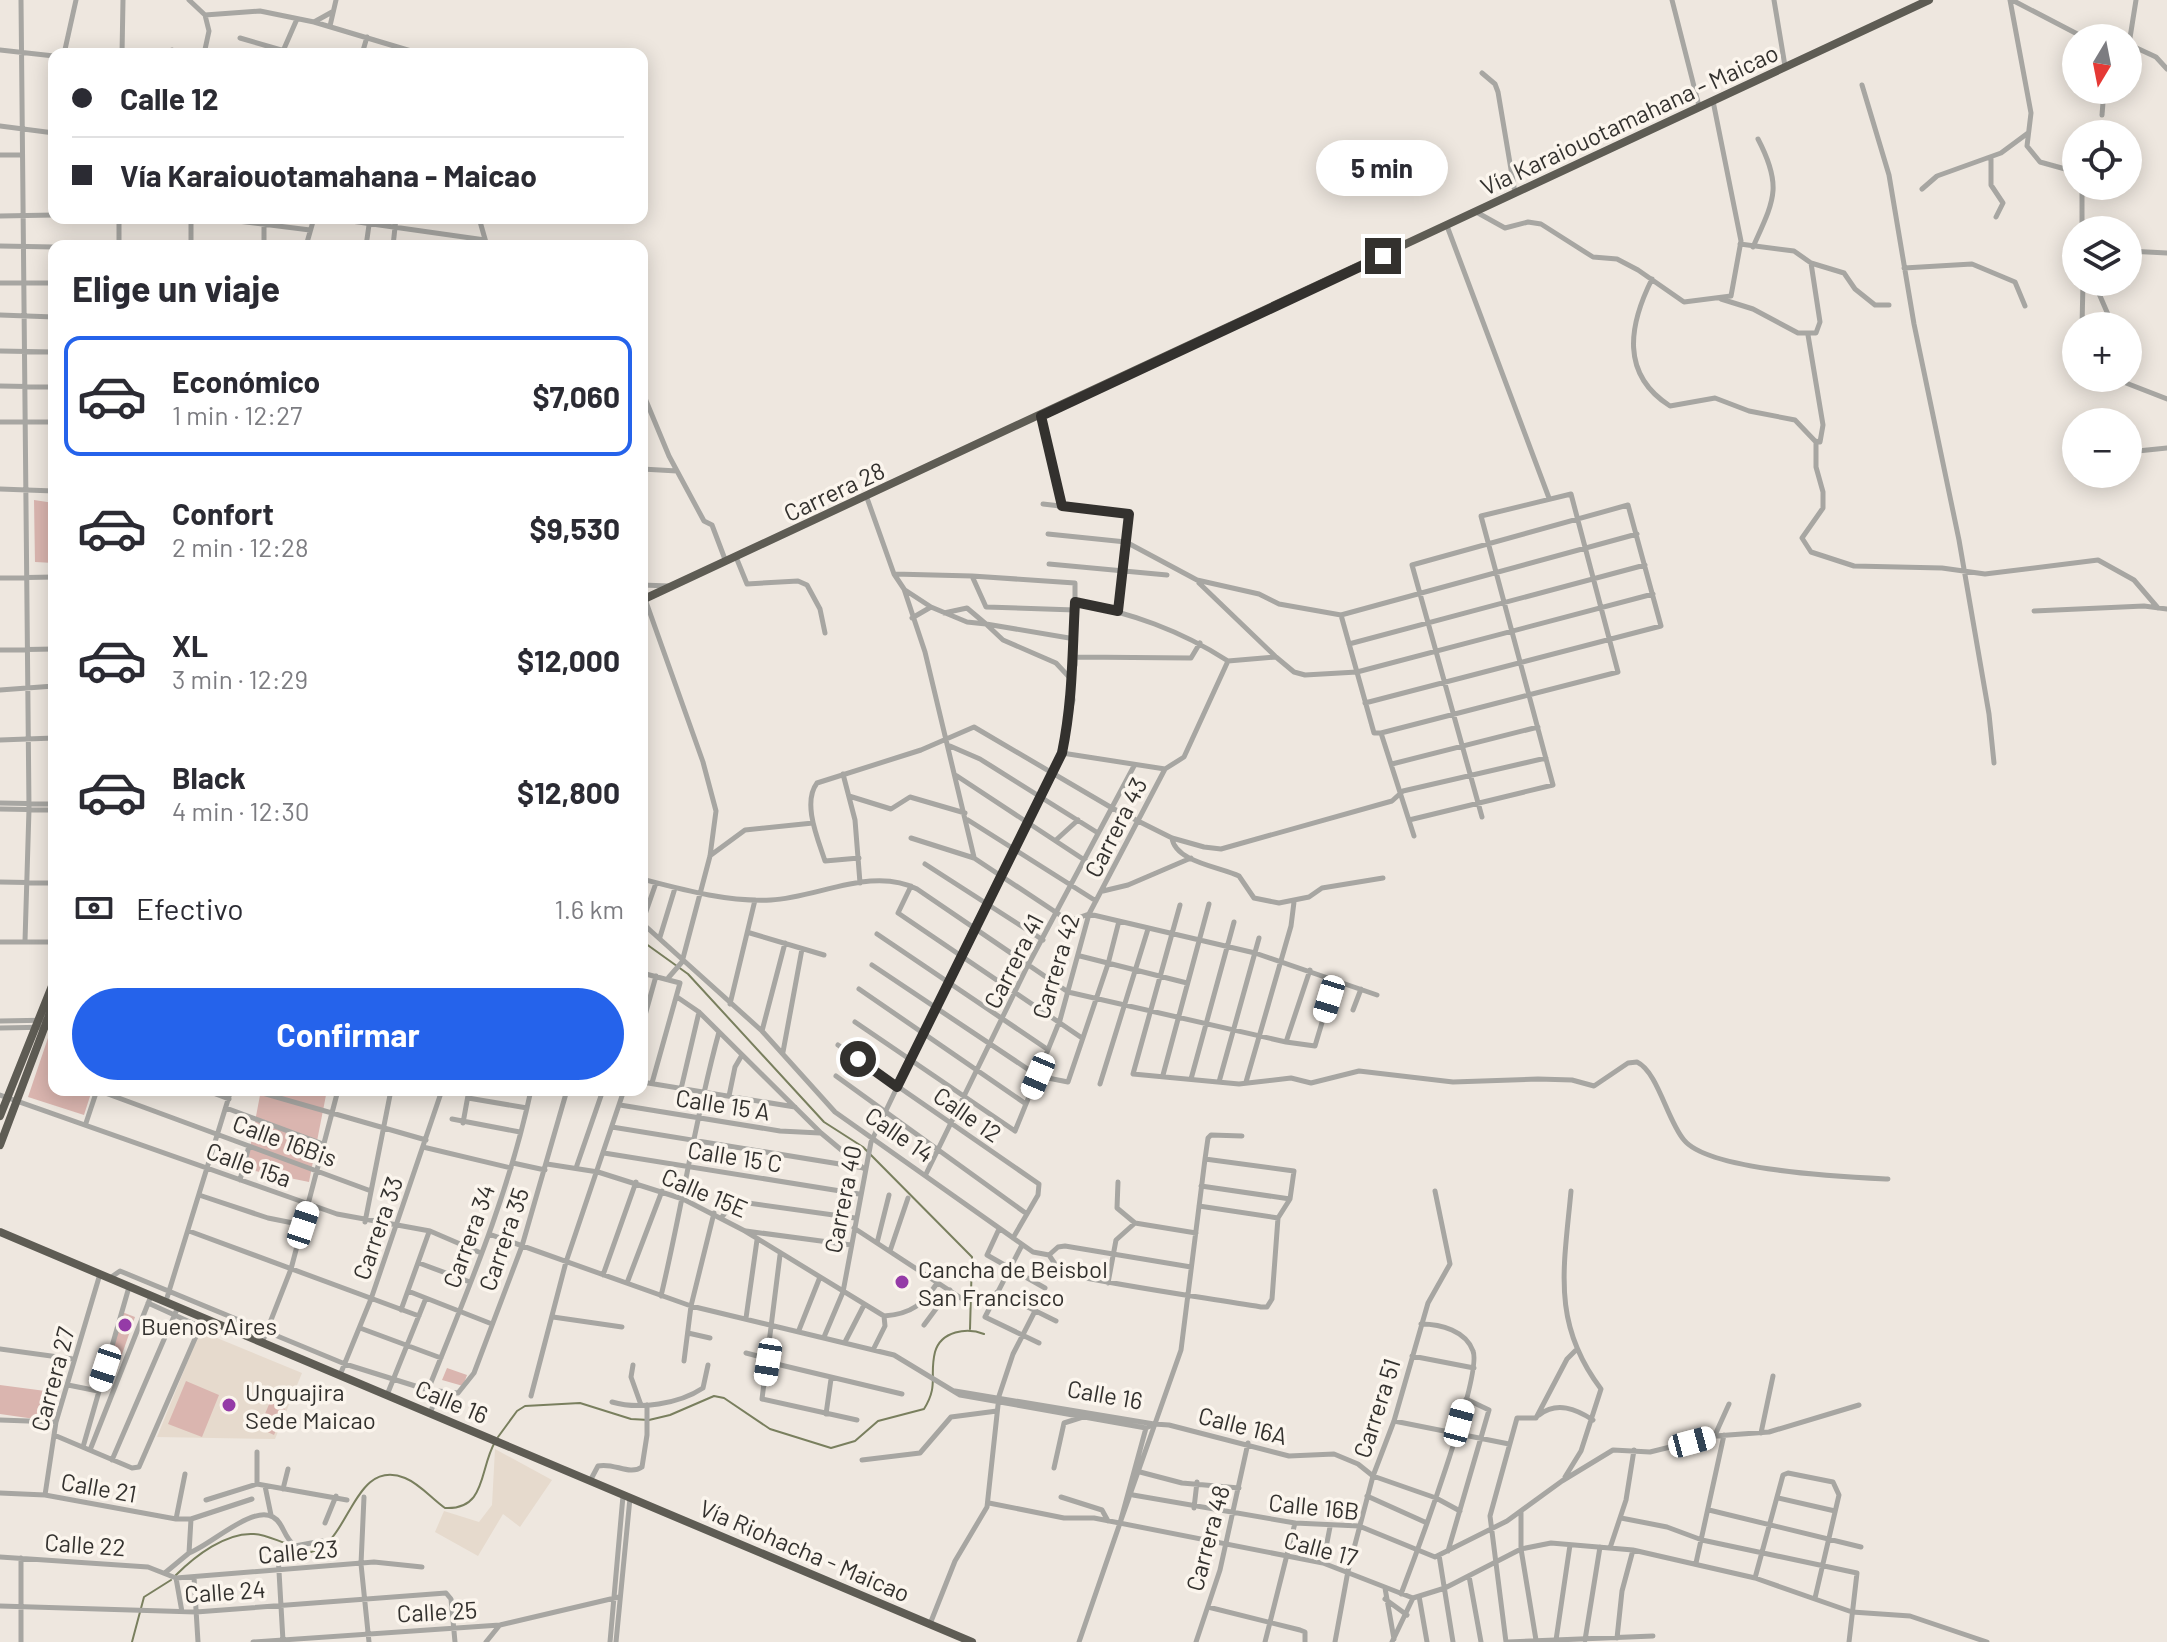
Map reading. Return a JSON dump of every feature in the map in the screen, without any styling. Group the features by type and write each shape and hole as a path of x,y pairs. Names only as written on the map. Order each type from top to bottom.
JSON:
{"highway":[{"name":"Vía Karaiouotamahana - Maicao","path":"1041,416 1929,0"},
{"name":"Carrera 28","path":"648,597 1041,416"},
{"path":"0,1116 43,1023"},
{"path":"0,1145 8,1096"},
{"name":"Calle 16","path":"0,1232 110,1278 150,1299 165,1302 176,1311 340,1375 626,1496"},
{"name":"Vía Riohacha - Maicao","path":"626,1496 972,1642"}],"street":[{"path":"21,0 21,283 28,806 25,941"},
{"path":"65,48 76,0"},
{"path":"122,48 123,0"},
{"path":"192,0 205,15 209,31 205,48"},
{"path":"330,27 336,0"},
{"path":"1672,0 1699,106"},
{"path":"1774,0 1785,67"},
{"path":"2011,0 2062,26"},
{"path":"2011,0 2031,113 2027,146 2040,162 2062,168"},
{"path":"2132,24 2136,0"},
{"path":"205,15 260,11 314,22 402,48"},
{"path":"314,22 333,11"},
{"path":"284,48 297,19"},
{"path":"364,48 367,37"},
{"path":"240,38 270,48"},
{"path":"0,50 48,55"},
{"path":"2142,50 2156,57 2167,69"},
{"path":"1482,73 1495,84 1498,92 1515,194"},
{"path":"1862,85 1889,175 1904,268 1964,573 1989,714 1994,763"},
{"path":"1478,213 1505,228 1528,222 1541,224 1593,257 1617,259 1684,302 1731,296 1740,244 1713,100"},
{"path":"2102,115 2103,104"},
{"path":"0,126 48,132"},
{"path":"1922,189 1937,176 1991,157 2028,133"},
{"path":"1753,247 1768,214 1774,171 1758,139"},
{"path":"0,155 22,155"},
{"path":"1991,157 1991,185 2003,203 1996,217"},
{"path":"0,216 48,215"},
{"path":"282,224 310,230"},
{"path":"308,240 312,224"},
{"path":"381,224 468,240"},
{"path":"394,240 395,224"},
{"path":"1447,226 1549,498"},
{"path":"1740,244 1794,251 1811,263 1844,273 1863,297 1875,305 1889,305"},
{"path":"0,246 48,247"},
{"path":"2142,252 2167,253"},
{"path":"1808,335 1820,327 1811,263"},
{"path":"1904,268 1972,264 1983,267 2015,282 2025,306"},
{"path":"1652,279 1639,307 1634,341 1635,365 1645,383 1670,406 1715,398 1749,411 1795,420 1816,442 1816,471 1824,500 1819,517 1803,533 1802,540 1809,550 1854,566 1942,568 1964,573 2025,571 2098,560 2134,580 2158,608"},
{"path":"0,283 48,283"},
{"path":"1721,299 1808,335"},
{"path":"0,315 48,317"},
{"path":"1808,335 1823,425 1822,440 1816,442"},
{"path":"0,351 48,352"},
{"path":"0,386 48,387"},
{"path":"2142,388 2167,399"},
{"path":"648,405 669,456 704,521 712,525 726,562"},
{"path":"1041,416 1062,506"},
{"path":"0,422 48,422"},
{"path":"2142,451 2167,448"},
{"path":"663,469 669,456"},
{"path":"648,469 678,471"},
{"path":"0,489 48,491"},
{"path":"1341,615 1374,733 1381,733 1453,714 1529,695 1618,672 1571,494 1481,516 1520,663 1529,695 1538,727 1553,785 1409,820"},
{"path":"867,498 894,574 904,589 925,652 967,816 974,858"},
{"path":"1043,504 1129,514 1118,611"},
{"path":"1365,703 1445,684 1661,626 1628,505 1412,565 1419,594 1428,623 1435,651 1445,684 1482,817"},
{"path":"1048,534 1126,542 1197,580 1266,643 1276,657 1294,672 1305,675 1357,672 1653,594"},
{"path":"1197,580 1259,594 1279,604 1341,615 1637,534"},
{"path":"736,557 747,584 798,581 807,585 820,609 825,633"},
{"path":"1049,564 1167,575"},
{"path":"1349,644 1645,565"},
{"path":"894,574 1075,583 1075,602 1136,615 1200,643 1228,661 1276,657"},
{"path":"972,576 986,607 1075,610"},
{"path":"0,578 48,577"},
{"path":"648,585 673,586"},
{"path":"904,589 931,607 967,622 1075,639"},
{"name":"Carrera 40","path":"824,1337 843,1292 866,1157 872,1140 972,930 1062,753 1073,700 1070,678 1075,657 1075,602"},
{"path":"912,618 931,607"},
{"path":"944,613 967,608 1003,640 1056,663 1070,678"},
{"path":"2034,611 2167,609"},
{"path":"648,610 694,734 716,811 701,894 679,965 669,977"},
{"path":"1075,657 1191,658 1200,643"},
{"path":"0,650 48,649"},
{"path":"1062,753 1165,769 1177,764 1184,757 1228,661"},
{"path":"0,690 48,686"},
{"path":"859,858 826,862 813,823 813,788 817,783 921,750 974,727 1055,771 1112,808 1172,838 1221,849 1392,801 1403,791 1546,758"},
{"path":"1392,764 1538,727"},
{"path":"1381,733 1403,791 1414,836"},
{"path":"0,740 48,738"},
{"path":"950,745 1041,796 1098,833"},
{"name":"Carrera 41","path":"926,1174 1027,967 1134,766"},
{"name":"Carrera 43","path":"1096,901 1165,769"},
{"path":"843,774 859,858 860,883"},
{"path":"957,776 1086,861"},
{"path":"849,796 891,809 910,797 967,816 1096,901"},
{"path":"0,803 48,809"},
{"path":"0,809 48,804"},
{"path":"1056,840 1078,820"},
{"path":"710,856 745,830 813,823"},
{"path":"911,838 974,858 1072,922 1089,914 1228,945 1281,960 1377,995"},
{"path":"1172,838 1175,846 1191,858 1239,876 1254,898 1268,902 1294,902 1322,888 1383,878"},
{"path":"1103,891 1128,885 1191,858"},
{"path":"925,864 987,901 1043,940"},
{"path":"648,881 701,894 755,900 774,900 860,883 914,888 1068,992 1286,1042 1315,1046 1335,979"},
{"path":"0,882 48,883"},
{"path":"648,906 656,883"},
{"path":"660,937 675,888"},
{"path":"914,888 898,913 1014,993 1060,1020 1082,1038"},
{"path":"730,1004 750,933 755,900"},
{"name":"Carrera 42","path":"964,1098 1015,1131 1060,1020 1089,914 1096,901"},
{"path":"1245,1083 1256,1036 1281,960 1294,902"},
{"path":"1163,1075 1209,904"},
{"path":"1180,905 1133,1074 1219,1082 1245,1083 1291,1078 1320,1083 1359,1071 1453,1082 1538,1079 1572,1080 1594,1086 1628,1063 1637,1062 1651,1074 1661,1100 1684,1141 1699,1152 1728,1161 1839,1178 1888,1179"},
{"path":"872,965 1038,1076 1068,1082 1108,964 1119,921"},
{"path":"1191,1079 1234,922"},
{"name":"Calle 14","path":"648,928 660,937 679,965 762,1031 835,1112 1022,1245 1033,1252 1049,1255"},
{"path":"1100,1084 1148,929"},
{"path":"750,933 824,955"},
{"path":"877,934 1047,1049"},
{"path":"1219,1082 1259,938"},
{"path":"0,942 48,942"},
{"path":"762,1031 785,943"},
{"path":"783,1052 802,949"},
{"path":"1079,955 1187,983"},
{"path":"1286,1042 1310,970"},
{"path":"648,974 669,977 680,983 652,1083"},
{"path":"648,1005 656,976"},
{"path":"859,989 1026,1104"},
{"path":"1353,1010 1361,989"},
{"path":"677,997 699,1012 821,1133 864,1168"},
{"path":"681,1089 699,1012"},
{"path":"0,1021 43,1023"},
{"path":"855,1022 964,1098"},
{"path":"0,1028 43,1023"},
{"path":"661,1296 691,1167 697,1118 719,1032"},
{"name":"Calle 12","path":"838,1045 1039,1184 1038,1195 1027,1214"},
{"path":"729,1096 742,1055"},
{"path":"836,1076 1027,1214 1013,1238"},
{"path":"648,1083 795,1107"},
{"name":"Calle 15a","path":"8,1096 309,1205 365,1222 430,1231 481,1253"},
{"path":"86,1123 95,1096"},
{"name":"Calle 16Bis","path":"113,1096 371,1191"},
{"path":"221,1096 229,1099"},
{"path":"165,1302 230,1096"},
{"path":"271,1096 426,1140"},
{"path":"262,1343 291,1269 336,1096"},
{"path":"365,1222 390,1096"},
{"name":"Carrera 33","path":"340,1375 371,1299 440,1096"},
{"name":"Carrera 34","path":"428,1390 489,1234 512,1166 530,1096"},
{"name":"Carrera 35","path":"439,1392 458,1393 474,1373 522,1246 565,1096"},
{"path":"576,1168 601,1096"},
{"path":"531,1396 566,1262 622,1096"},
{"path":"463,1123 468,1098 527,1108"},
{"name":"Calle 15 A","path":"620,1105 780,1131 821,1133"},
{"path":"226,1108 323,1144"},
{"path":"452,1119 520,1132"},
{"path":"611,1127 864,1168"},
{"path":"1120,1523 1133,1495 1181,1350 1207,1142 1211,1135 1242,1136"},
{"path":"240,1180 249,1146"},
{"name":"Calle 15E","path":"423,1147 512,1166 576,1168 598,1172 683,1199 745,1231 851,1245"},
{"name":"Calle 15 C","path":"604,1153 859,1194"},
{"path":"1191,1267 1065,1246 1049,1255 1058,1272 1108,1283 1271,1305 1278,1218 1290,1199 1294,1171 1205,1159"},
{"path":"603,1275 636,1182"},
{"path":"1118,1182 1117,1208 1135,1223 1196,1233"},
{"path":"1201,1186 1290,1199"},
{"path":"627,1283 662,1191"},
{"name":"Carrera 51","path":"1335,1642 1348,1571 1373,1476 1394,1421 1430,1297 1450,1264 1435,1191"},
{"path":"1562,1481 1581,1451 1601,1389 1575,1351 1563,1279 1571,1191"},
{"path":"199,1195 268,1218 303,1225"},
{"path":"877,1243 889,1195"},
{"path":"890,1251 908,1198"},
{"path":"721,1217 734,1201 855,1218"},
{"path":"1199,1206 1278,1218"},
{"path":"684,1361 691,1306 714,1213"},
{"path":"1108,1283 1112,1254 1119,1235 1135,1223"},
{"path":"854,1228 967,1302"},
{"path":"999,1229 987,1255 1045,1288"},
{"path":"189,1231 419,1316"},
{"path":"401,1310 430,1231"},
{"path":"745,1231 884,1316 899,1315 923,1305 938,1282"},
{"name":"Calle 16","path":"489,1234 691,1306 799,1330 905,1360 944,1388 954,1391 1154,1424"},
{"path":"746,1318 757,1240"},
{"path":"1022,1245 985,1317 1039,1343"},
{"path":"780,1255 762,1399 857,1420"},
{"path":"418,1263 470,1282"},
{"path":"110,1278 120,1271 345,1364 439,1392 430,1413"},
{"name":"Carrera 27","path":"45,1495 56,1422 100,1274"},
{"path":"799,1330 820,1277"},
{"path":"83,1447 129,1287"},
{"path":"924,1325 950,1290"},
{"path":"408,1291 492,1324"},
{"path":"997,1292 1056,1321"},
{"path":"387,1395 426,1298"},
{"path":"90,1450 150,1299"},
{"name":"Calle 16","path":"150,1299 176,1311"},
{"path":"845,1342 864,1305"},
{"path":"112,1460 176,1311"},
{"path":"930,1625 955,1561 989,1503 999,1398 1035,1311"},
{"path":"873,1350 885,1326 884,1316"},
{"path":"553,1317 581,1324 622,1327"},
{"path":"54,1435 132,1468 144,1462 203,1322"},
{"path":"1401,1594 1436,1498 1474,1368 1473,1350 1464,1337 1450,1329 1421,1324"},
{"path":"360,1328 441,1358"},
{"path":"688,1333 710,1338"},
{"path":"0,1349 73,1359"},
{"path":"1536,1418 1567,1359 1575,1351"},
{"path":"746,1353 831,1379 902,1394"},
{"path":"1412,1356 1474,1368"},
{"path":"590,1481 598,1466 603,1464 632,1471 642,1467 647,1435 644,1405 631,1377 633,1365"},
{"path":"612,1402 644,1405 682,1399 703,1388 708,1365"},
{"path":"1761,1433 1773,1376"},
{"path":"826,1414 831,1379"},
{"path":"68,1385 98,1391"},
{"path":"1448,1551 1489,1410 1484,1404 1466,1399"},
{"path":"1715,1436 1729,1404"},
{"path":"1453,1642 1437,1556 1521,1512 1562,1481 1613,1450 1650,1452 1715,1436 1761,1433 1859,1405"},
{"path":"1593,1420 1576,1411 1554,1407 1536,1418 1517,1418 1490,1516 1507,1642 1653,1636"},
{"path":"862,1460 920,1453 951,1417 997,1411"},
{"path":"1054,1468 1064,1423 1086,1414"},
{"name":"Calle 16","path":"1086,1414 1146,1428"},
{"path":"0,1420 56,1422"},
{"path":"1394,1421 1509,1444"},
{"path":"1079,1642 1120,1523 1146,1428 1154,1424"},
{"name":"Calle 16A","path":"1154,1424 1248,1443 1289,1456 1334,1454 1358,1464 1373,1476"},
{"path":"1696,1563 1724,1435"},
{"name":"Carrera 48","path":"1196,1642 1225,1542 1248,1443"},
{"path":"1610,1548 1621,1518 1634,1450"},
{"path":"257,1452 257,1484"},
{"path":"283,1489 288,1469"},
{"path":"1140,1472 1171,1481 1239,1488"},
{"path":"1755,1578 1785,1473 1833,1482 1839,1490 1815,1598"},
{"path":"176,1519 185,1474"},
{"path":"1373,1476 1436,1498 1460,1511"},
{"path":"1194,1508 1197,1482"},
{"path":"206,1500 257,1484 347,1500"},
{"path":"265,1486 271,1515 280,1522 285,1539 295,1546 322,1541"},
{"name":"Calle 21","path":"0,1493 45,1495 176,1519 191,1519 252,1499"},
{"name":"Calle 16B","path":"1133,1495 1194,1508 1295,1523 1359,1526 1437,1556"},
{"path":"325,1523 336,1496"},
{"path":"613,1642 626,1496"},
{"path":"1367,1496 1427,1523"},
{"path":"364,1497 361,1564 369,1642"},
{"path":"1061,1497 1102,1510 1108,1521"},
{"path":"1778,1498 1835,1511"},
{"name":"Calle 17","path":"989,1503 1064,1518 1120,1523 1323,1563 1416,1597"},
{"path":"1709,1510 1861,1547"},
{"path":"1521,1512 1521,1549 1536,1640"},
{"path":"166,1572 189,1553 227,1533 246,1518 271,1515"},
{"path":"1621,1518 1667,1527 1702,1540 1857,1573 1849,1642"},
{"path":"189,1553 191,1519"},
{"path":"1265,1642 1295,1523"},
{"path":"1323,1563 1330,1527"},
{"path":"1393,1640 1416,1597 1445,1588 1521,1549 1551,1543 1633,1550 1696,1563 1755,1578 1852,1612 1910,1616 1987,1642"},
{"path":"1556,1640 1570,1545"},
{"path":"1585,1640 1600,1547"},
{"path":"1617,1638 1622,1591 1633,1550"},
{"path":"278,1554 283,1641"},
{"name":"Calle 22","path":"0,1557 148,1567 176,1578"},
{"path":"21,1558 21,1642"},
{"name":"Calle 23","path":"176,1578 361,1564 422,1567"},
{"path":"1468,1576 1481,1642"},
{"path":"194,1577 198,1642"},
{"path":"176,1578 182,1612"},
{"path":"1385,1588 1393,1640"},
{"name":"Calle 24","path":"0,1606 146,1613 196,1612 446,1593 451,1596 454,1627"},
{"path":"1416,1597 1427,1642"},
{"name":"Calle 25","path":"253,1642 500,1625 616,1598"},
{"path":"1385,1599 1407,1615"},
{"path":"1208,1607 1300,1630 1305,1632 1305,1642"},
{"path":"486,1642 500,1625"},
{"path":"454,1627 455,1642"}],"shaded area":[{"path":"34,500 48,502 48,563 35,562"},
{"path":"48,1038 48,1096 90,1096 84,1115 28,1097"},
{"path":"260,1096 326,1096 309,1182 246,1169"},
{"path":"122,1312 135,1317 112,1383 104,1381"},
{"name":"Unguajira Sede Maicao","path":"200,1331 302,1373 275,1439 157,1437"},
{"path":"447,1368 467,1375 463,1386 442,1380"},
{"path":"186,1381 219,1395 202,1437 168,1424"},
{"path":"0,1385 53,1392 49,1421 0,1414"},
{"path":"270,1402 285,1409 274,1435 259,1428"},
{"path":"495,1449 552,1480 520,1527 503,1514 478,1556 435,1532 444,1511 479,1522 492,1505"}],"waterway":[{"path":"648,945 688,974 824,1122 863,1147 972,1257 970,1329"},
{"path":"498,1437 517,1411 525,1406 580,1403 631,1419 649,1420 670,1415 714,1396 724,1398 770,1429 831,1448 855,1441 878,1421 924,1409 931,1393 933,1360 938,1345 955,1332 984,1334"},
{"path":"297,1548 311,1552 324,1546 363,1490 374,1480 388,1475 405,1478 445,1508 459,1507 468,1502 480,1486 495,1442"},
{"path":"176,1575 202,1553 222,1541 243,1534 259,1535 292,1545"},
{"path":"132,1642 144,1597 171,1580"}],"place":[{"name":"Cancha de Beisbol San Francisco","path":"902,1282"},
{"name":"Buenos Aires","path":"125,1325"},
{"name":"Unguajira Sede Maicao","path":"229,1405"}],"route":[{"path":"858,1059 897,1087 1062,753 1073,700 1070,678 1075,665 1075,602 1118,611 1129,514 1062,506 1041,416 1383,256"}]}
